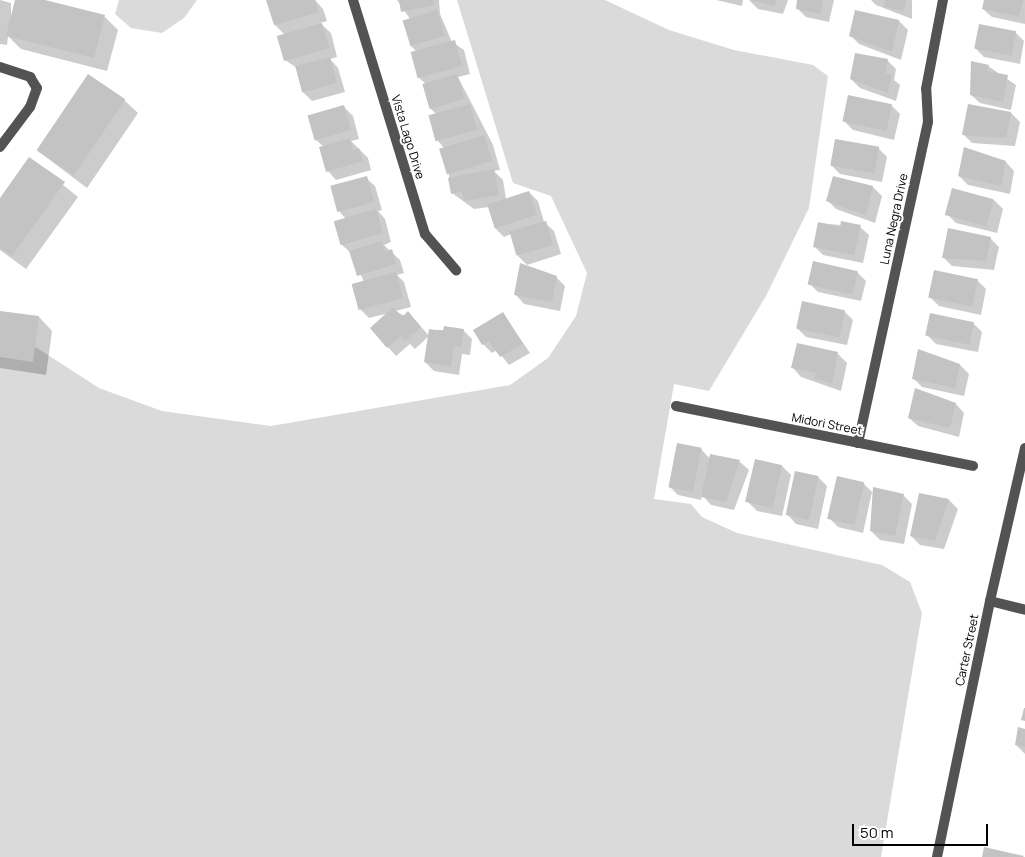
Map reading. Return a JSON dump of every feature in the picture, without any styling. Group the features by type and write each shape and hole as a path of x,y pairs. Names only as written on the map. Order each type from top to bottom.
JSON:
{"street":[{"name":"Vista Lago Drive","path":"353,0 425,234 456,270"},
{"name":"Luna Negra Drive","path":"858,443 928,122 926,89 943,0"},
{"path":"0,67 30,77 37,88 30,107 0,147"},
{"name":"Midori Street","path":"676,406 973,466"},
{"name":"Carter Street","path":"937,857 990,601 1025,448"},
{"path":"990,601 1025,610"}],"shaded area":[{"path":"119,0 197,0 184,18 162,33 131,28 115,14"},
{"path":"457,0 605,0 669,30 734,50 813,65 828,76 809,208 766,296 709,391 674,384 654,499 691,504 702,517 737,533 882,565 910,582 922,613 881,857 0,857 0,324 99,388 162,411 271,426 510,385 548,358 576,316 587,273 551,196 513,183"}],"building":[{"path":"15,0 45,0 105,15 94,58 6,36"},
{"path":"266,0 315,0 319,12 274,25"},
{"path":"399,0 433,0 434,5 401,12"},
{"path":"750,0 776,0 775,6"},
{"path":"797,0 823,0 821,14 796,9"},
{"path":"885,0 906,0 904,11 884,7"},
{"path":"984,0 1023,0 1019,17 982,9"},
{"path":"437,10 445,36 410,46 403,21"},
{"path":"855,10 899,20 892,52 849,36"},
{"path":"322,23 329,48 284,61 277,36"},
{"path":"979,24 1016,31 1012,56 974,49"},
{"path":"455,40 462,66 418,78 411,52"},
{"path":"855,53 888,59 885,74 892,75 888,93 850,79"},
{"path":"330,57 337,83 302,92 295,66"},
{"path":"971,61 989,65 987,71 1008,75 1003,102 970,95"},
{"path":"88,74 125,99 74,175 37,150"},
{"path":"457,74 464,99 430,109 422,84"},
{"path":"848,95 892,104 886,131 842,121"},
{"path":"470,104 477,130 435,141 428,115"},
{"path":"968,104 1011,112 1006,138 962,135"},
{"path":"344,105 351,130 315,140 307,115"},
{"path":"484,135 492,161 447,175 439,149"},
{"path":"350,138 353,150 359,148 363,161 326,172 319,147"},
{"path":"835,139 879,147 875,173 830,166"},
{"path":"964,147 1006,161 1001,186 958,176"},
{"path":"29,157 65,182 12,256 0,248 0,198"},
{"path":"494,169 499,195 464,201 462,191 451,194 448,178"},
{"path":"367,176 374,202 337,212 330,186"},
{"path":"833,176 873,186 866,215 826,201"},
{"path":"952,188 994,199 986,226 945,215"},
{"path":"529,191 537,215 495,228 487,205"},
{"path":"376,209 383,233 341,245 334,221"},
{"path":"546,221 553,245 516,256 509,231"},
{"path":"841,221 861,225 854,255 813,247 818,222 840,227"},
{"path":"948,228 991,237 986,261 942,258"},
{"path":"382,241 385,252 392,249 396,264 357,276 349,251"},
{"path":"813,261 858,271 852,295 808,284"},
{"path":"520,263 557,276 552,302 514,295"},
{"path":"934,270 978,279 972,307 928,297"},
{"path":"396,272 403,298 359,310 352,284"},
{"path":"802,301 845,310 839,338 796,328"},
{"path":"393,307 402,317 408,311 421,327 405,341 401,336 387,348 370,328"},
{"path":"0,311 39,316 33,362 0,357"},
{"path":"503,312 523,344 500,357 489,341 482,345 473,330"},
{"path":"930,313 974,322 969,345 925,335"},
{"path":"444,326 464,329 461,347 454,346 451,367 424,362 429,329 443,331"},
{"path":"797,343 838,352 832,383 814,379 816,373 791,368"},
{"path":"918,349 960,364 955,388 912,379"},
{"path":"915,388 956,403 950,428 908,418"},
{"path":"677,443 702,448 693,492 668,487"},
{"path":"710,454 740,460 726,502 701,497"},
{"path":"755,459 782,465 772,508 745,502"},
{"path":"795,471 818,476 809,520 786,515"},
{"path":"837,476 864,482 854,525 827,519"},
{"path":"873,487 904,494 895,536 870,531"},
{"path":"919,493 949,499 935,541 910,536"},
{"path":"1025,708 1025,721 1021,720"},
{"path":"1018,727 1025,729 1025,747 1015,745"},
{"path":"984,847 1024,856 982,857"}]}
